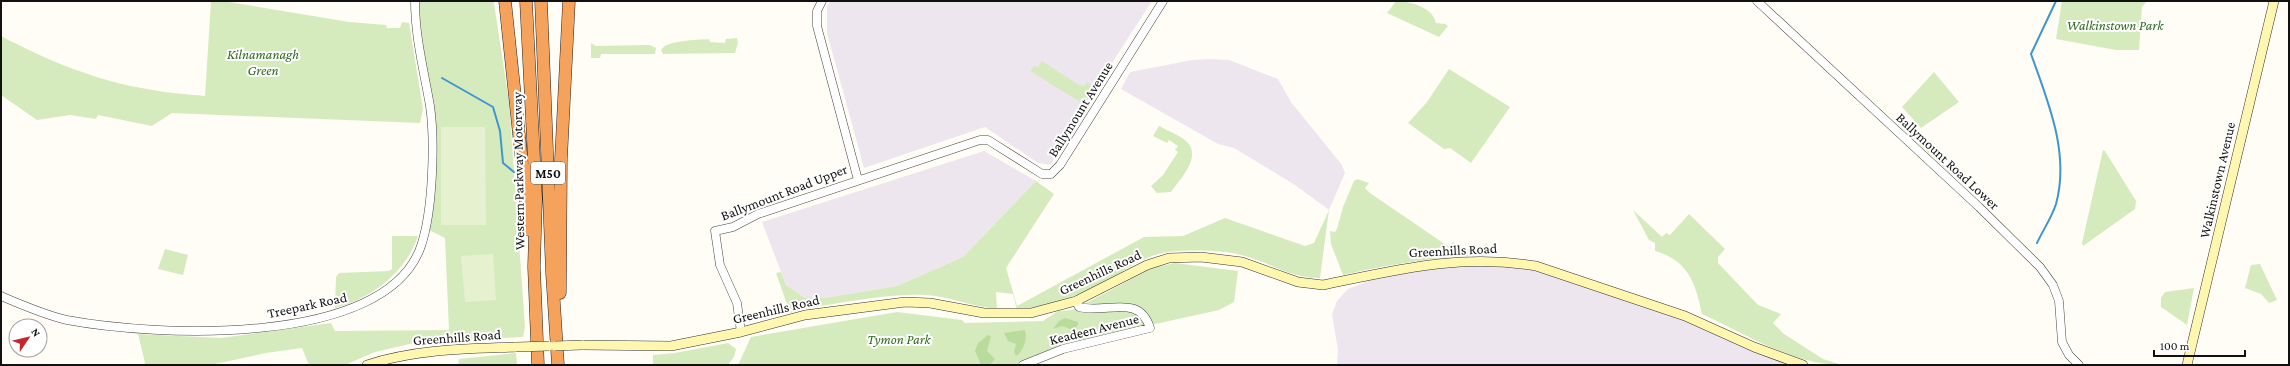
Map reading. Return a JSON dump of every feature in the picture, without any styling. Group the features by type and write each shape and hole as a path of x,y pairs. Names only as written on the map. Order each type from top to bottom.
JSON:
{"highway":[{"name":"M50","path":"505,1 534,267"},
{"name":"Western Parkway Motorway","path":"526,1 536,199 534,267 538,365"},
{"name":"Western Parkway Motorway","path":"541,1 552,273 558,360"},
{"name":"M50","path":"558,360 560,331 561,159 569,1"}],"main road":[{"name":"Walkinstown Avenue","path":"2187,365 2274,1"},
{"name":"Greenhills Road","path":"367,365 395,356 434,350 582,345 671,346 742,332 805,315 892,303 930,303 984,313 1014,315 1054,309 1076,301 1146,265 1170,258 1201,257 1242,262 1288,279 1311,285 1323,285 1417,265 1512,261 1536,266 1685,316 1754,347 1803,365"}],"street":[{"name":"Treepark Road","path":"1,296 66,320 129,328 203,332 262,327 334,315 357,307 387,290 400,278 421,248 426,229 430,201 432,124 418,41 415,1"},
{"name":"Ballymount Road Upper","path":"742,332 737,303 720,265 715,231 733,227 758,214 858,180 817,26 817,11 822,1"},
{"name":"Ballymount Avenue","path":"858,180 980,140 988,140 1042,174 1054,172 1163,1"},
{"name":"Ballymount Road Lower","path":"1756,1 1973,201 2040,266 2053,285 2059,300 2062,342 2069,355 2079,365"},
{"name":"Keadeen Avenue","path":"1023,365 1063,348 1150,328 1143,314 1138,309 1126,307 1087,309 1079,307 1076,301"}],"shaded area":[{"path":"831,1 1152,1 1085,105 1051,165 1038,163 985,127 864,168 827,33 827,6"},
{"path":"1192,60 1229,60 1278,79 1291,102 1342,165 1345,173 1329,210 1295,185 1234,148 1218,144 1121,89 1130,72"},
{"path":"984,151 1036,181 963,257 897,286 824,298 805,298 786,285 762,222"},
{"path":"1461,264 1535,268 1687,320 1755,352 1793,365 1337,365 1338,350 1332,314 1337,301 1348,289 1379,277"}],"green space":[{"name":"Kilnamanagh Green","path":"211,1 223,1 349,22 386,25 387,28 400,28 402,22 409,23 423,109 420,123 172,113 152,126 98,115 96,119 70,115 37,120 1,95 1,36 54,61 109,81 154,90 205,96"},
{"path":"417,1 493,1 494,3 509,102 525,327 523,337 414,343 375,352 345,365 309,365 302,348 266,353 210,365 141,365 145,363 138,334 221,338 331,323 335,331 449,330 445,238 429,230 434,125 417,19"},
{"path":"1396,1 1407,2 1420,6 1434,17 1436,23 1445,24 1448,26 1439,37 1387,13"},
{"name":"Walkinstown Park","path":"2062,1 2147,1 2142,7 2139,50 2116,50 2056,39"},
{"path":"737,38 738,43 735,53 663,54 661,50 669,44 675,42 709,39 710,42 725,43 726,39"},
{"path":"591,43 596,46 650,45 656,48 655,54 601,54 600,58 591,58"},
{"path":"1042,61 1079,85 1084,86 1087,82 1096,89 1085,105 1030,71 1034,66 1038,67"},
{"path":"1449,69 1510,107 1471,163 1450,148 1444,149 1408,123 1427,102"},
{"path":"1934,72 1959,102 1921,128 1902,107"},
{"path":"1896,119 1915,137 1926,137 1941,160 1954,172 1951,174 1896,122"},
{"path":"1159,126 1181,137 1191,148 1191,161 1188,168 1171,192 1157,193 1151,186 1163,175 1178,152 1175,150 1178,146 1169,140 1167,143 1153,136"},
{"path":"441,127 485,127 486,225 441,225"},
{"path":"2103,150 2136,201 2135,209 2083,246 2082,243"},
{"path":"1357,179 1369,183 1365,188 1370,193 1449,247 1453,242 1464,250 1483,248 1487,243 1490,255 1416,261 1343,275 1331,244 1330,231 1335,232 1337,229 1343,207 1354,181"},
{"path":"1036,181 1054,194 1006,268 1017,306 1144,237 1183,236 1225,218 1305,246 1314,243 1329,210 1320,278 1290,273 1255,259 1237,254 1216,251 1181,251 1163,253 1149,257 1089,290 1066,299 1042,306 1017,310 1013,294 996,292 997,309 934,296 895,295 806,308 790,313 776,273 781,272 786,285 805,298 824,298 897,286 963,257"},
{"path":"1633,210 1662,237 1666,233 1670,235 1689,214 1725,249 1718,257 1718,263 1758,305 1781,314 1773,323 1784,334 1823,359 1842,365 1824,364 1788,354 1770,347 1702,314 1697,293 1689,275 1675,260 1655,251 1655,243 1649,240"},
{"path":"392,236 418,236 405,261 386,282 361,298 335,308 336,277 339,273 389,271 392,269"},
{"path":"165,249 188,255 183,275 158,269"},
{"path":"493,254 496,300 465,302 461,256"},
{"name":"Tymon Park","path":"1175,263 1238,271 1234,302 1219,310 1060,345 1016,365 738,365 751,337 897,312 962,320 965,323 1043,321 1058,311 1073,310 1152,268"},
{"path":"2260,264 2277,300 2269,303 2261,294 2245,288 2251,265"},
{"path":"2194,288 2187,325 2161,307 2161,298 2165,292"},
{"path":"1065,318 1078,322 1078,325 1073,330 1062,326 1053,329 1059,321"},
{"path":"1025,330 1026,337 1024,344 1019,354 1016,356 1014,352 1016,344 1008,341 1004,333"},
{"path":"988,335 991,336 987,351 995,359 990,365 981,365 975,351 978,343"},
{"path":"728,343 736,349 734,357 728,365 653,365 653,355 675,353"},
{"path":"516,353 517,365 458,365 459,359"}],"waterway":[{"path":"2037,243 2056,204 2060,185 2060,166 2059,147 2055,128 2031,54 2056,1"},
{"path":"442,78 493,107 500,131 503,163 514,172"}]}
